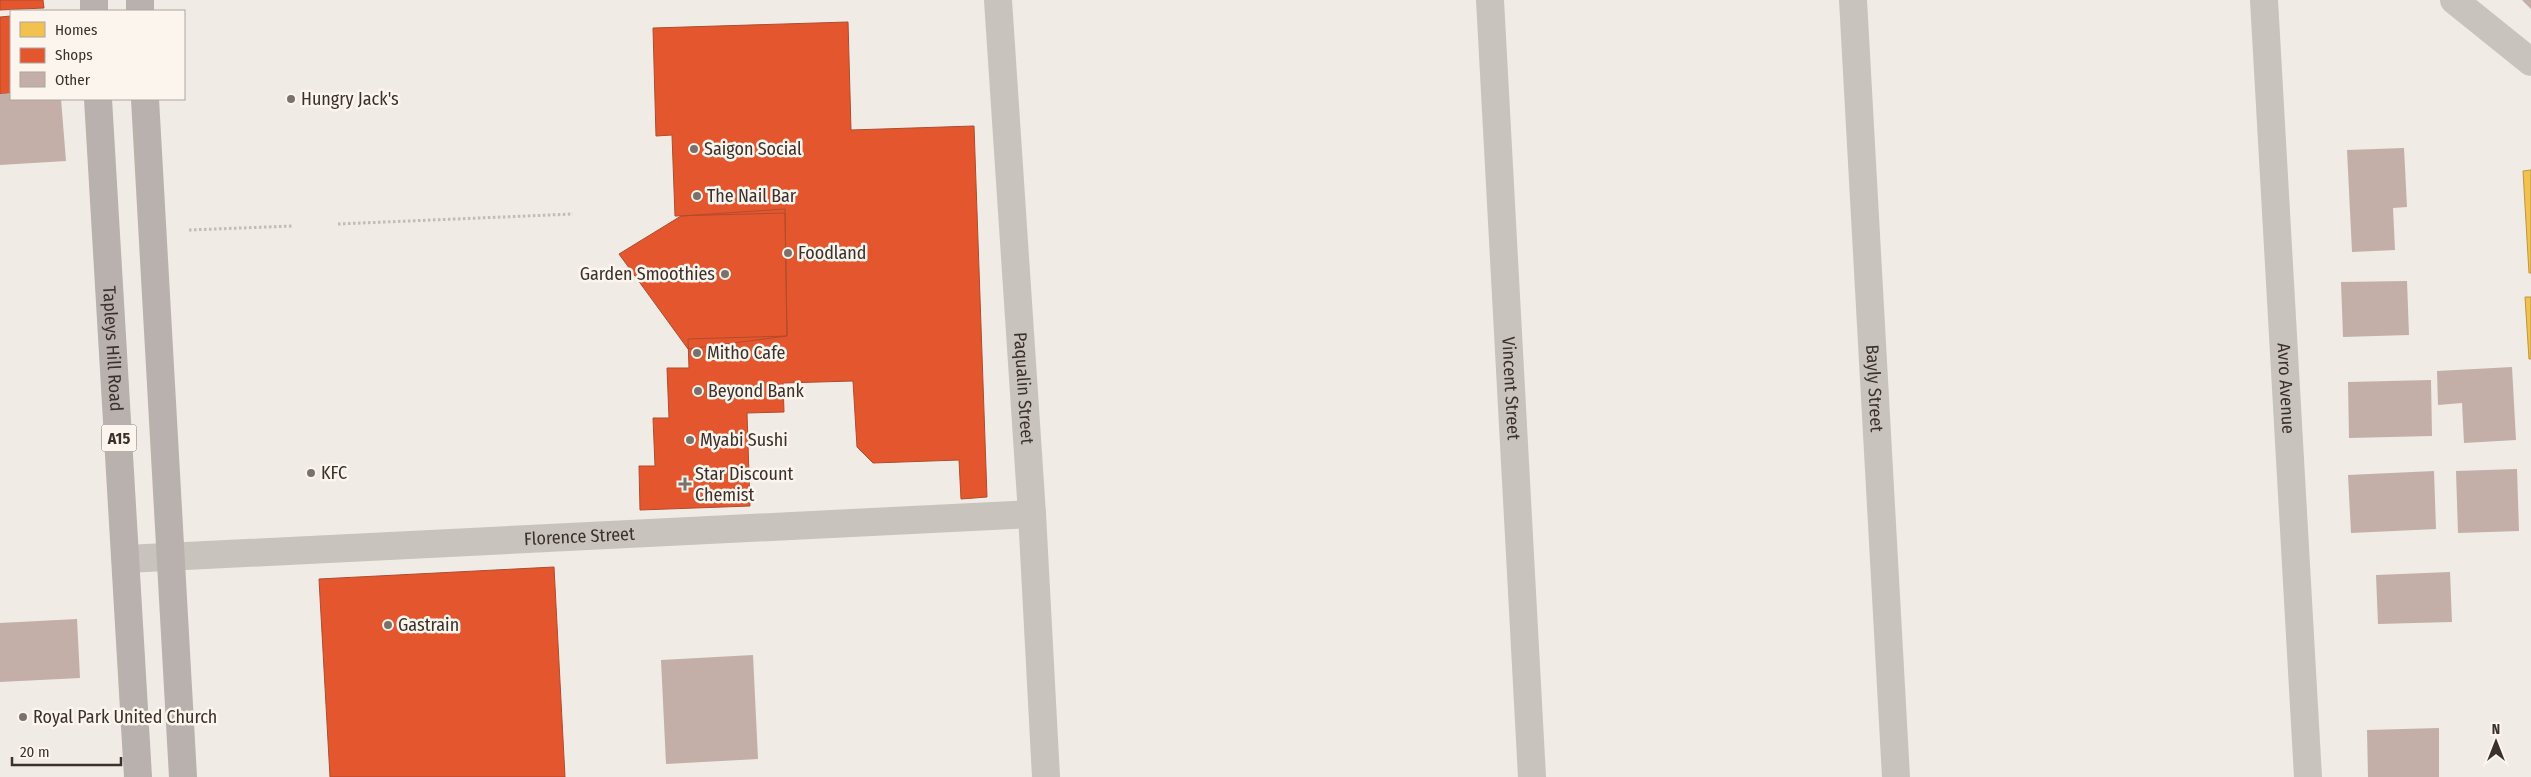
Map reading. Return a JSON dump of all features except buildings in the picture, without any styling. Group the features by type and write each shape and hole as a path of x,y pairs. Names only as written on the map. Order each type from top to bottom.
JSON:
{"main road":[{"name":"Tapleys Hill Road","path":"98,100 138,777"},
{"path":"145,100 183,777"}],"street":[{"name":"Paqualin Street","path":"998,0 1032,514 1046,777"},
{"name":"Vincent Street","path":"1490,0 1532,777"},
{"name":"Bayly Street","path":"1853,0 1896,777"},
{"name":"Avro Avenue","path":"2264,0 2308,777"},
{"path":"2454,0 2531,62"},
{"name":"Florence Street","path":"126,559 1032,514"}],"path":[{"path":"338,224 573,214"},
{"path":"189,230 293,226"}],"place":[{"name":"Hungry Jack's","path":"291,99"},
{"name":"Saigon Social","path":"694,149"},
{"name":"The Nail Bar","path":"697,196"},
{"name":"Foodland","path":"788,253"},
{"name":"Garden Smoothies","path":"725,274"},
{"name":"Mitho Cafe","path":"697,353"},
{"name":"Beyond Bank","path":"698,391"},
{"name":"Myabi Sushi","path":"690,440"},
{"name":"KFC","path":"311,473"},
{"name":"Star Discount Chemist","path":"685,484"},
{"name":"Gastrain","path":"388,625"},
{"name":"Royal Park United Church","path":"23,717"}]}
